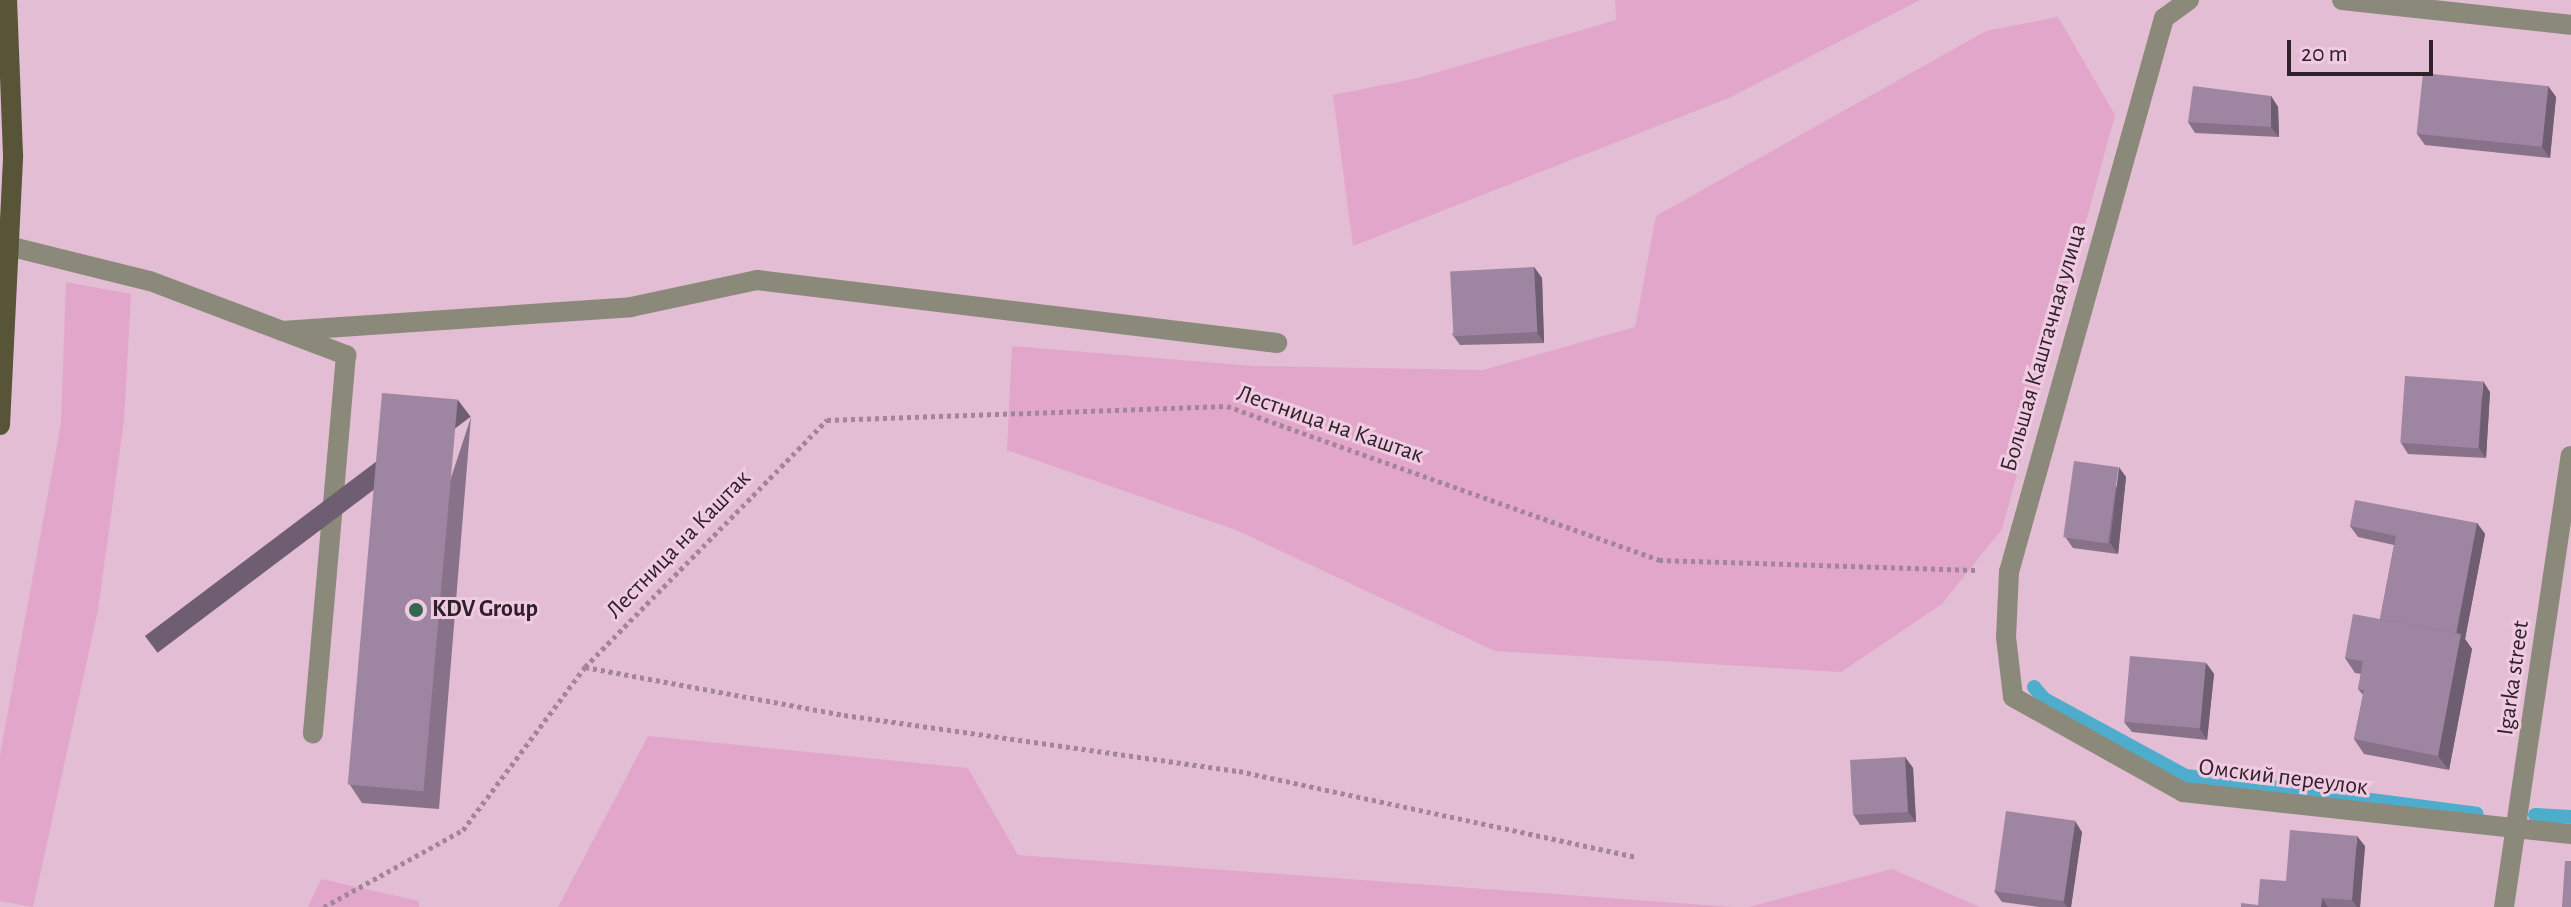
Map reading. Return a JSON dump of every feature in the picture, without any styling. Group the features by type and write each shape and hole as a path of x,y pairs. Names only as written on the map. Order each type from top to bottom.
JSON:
{"main road":[{"path":"0,425 4,245 13,155 7,0"}],"street":[{"name":"Большая Каштачная улица","path":"2013,697 2006,637 2009,572 2164,18 2189,0"},
{"path":"2342,0 2571,25"},
{"path":"4,245 150,281 346,355 313,734"},
{"path":"282,331 631,307 757,280 1277,343"},
{"name":"Igarka street","path":"2504,907 2519,831 2571,456"},
{"name":"Омский переулок","path":"2013,697 2183,792 2519,831 2571,834"}],"path":[{"name":"Лестница на Каштак","path":"324,907 463,830 585,667 827,420 1227,406 1659,560 2009,572"},
{"path":"585,667 844,715 1239,771 1637,857"}],"shaded area":[{"path":"1615,0 1920,0 1731,97 1353,246 1333,95 1418,78 1616,20"},
{"path":"2058,17 2115,115 2002,529 1942,604 1841,672 1495,651 1236,530 1007,450 1012,346 1254,366 1483,370 1635,327 1656,216 1986,31"},
{"path":"66,282 131,294 124,420 98,610 33,907 0,901 0,755 61,423"},
{"path":"648,736 968,768 1018,855 1732,907 558,907"},
{"path":"1892,869 1980,907 1749,907"},
{"path":"321,879 419,901 419,907 308,907"}],"building":[{"path":"2423,73 2548,86 2542,147 2417,134"},
{"path":"2193,86 2271,96 2271,127 2188,122"},
{"path":"1534,267 1537,332 1454,336 1450,271"},
{"path":"2405,376 2483,381 2478,448 2400,443"},
{"name":"KDV Group","path":"382,393 458,400 423,791 348,785"},
{"path":"2074,461 2119,467 2108,544 2063,537"},
{"path":"2355,500 2477,523 2456,633 2380,619 2396,536 2350,526"},
{"path":"2353,614 2461,634 2438,756 2354,739 2364,690 2358,689 2363,661 2345,658"},
{"path":"2130,656 2206,663 2200,728 2124,722"},
{"path":"1905,757 1908,812 1853,815 1850,760"},
{"path":"2006,811 2075,821 2064,901 1995,891"},
{"path":"2290,830 2357,836 2352,900 2322,898 2321,907 2241,907 2241,903 2258,905 2260,879 2286,881"},
{"path":"2565,861 2571,861 2571,907 2562,907"}],"waterway":[{"path":"2034,687 2044,699 2186,776 2477,814"},
{"path":"2535,815 2571,817"}],"place":[{"name":"KDV Group","path":"416,610"}]}
